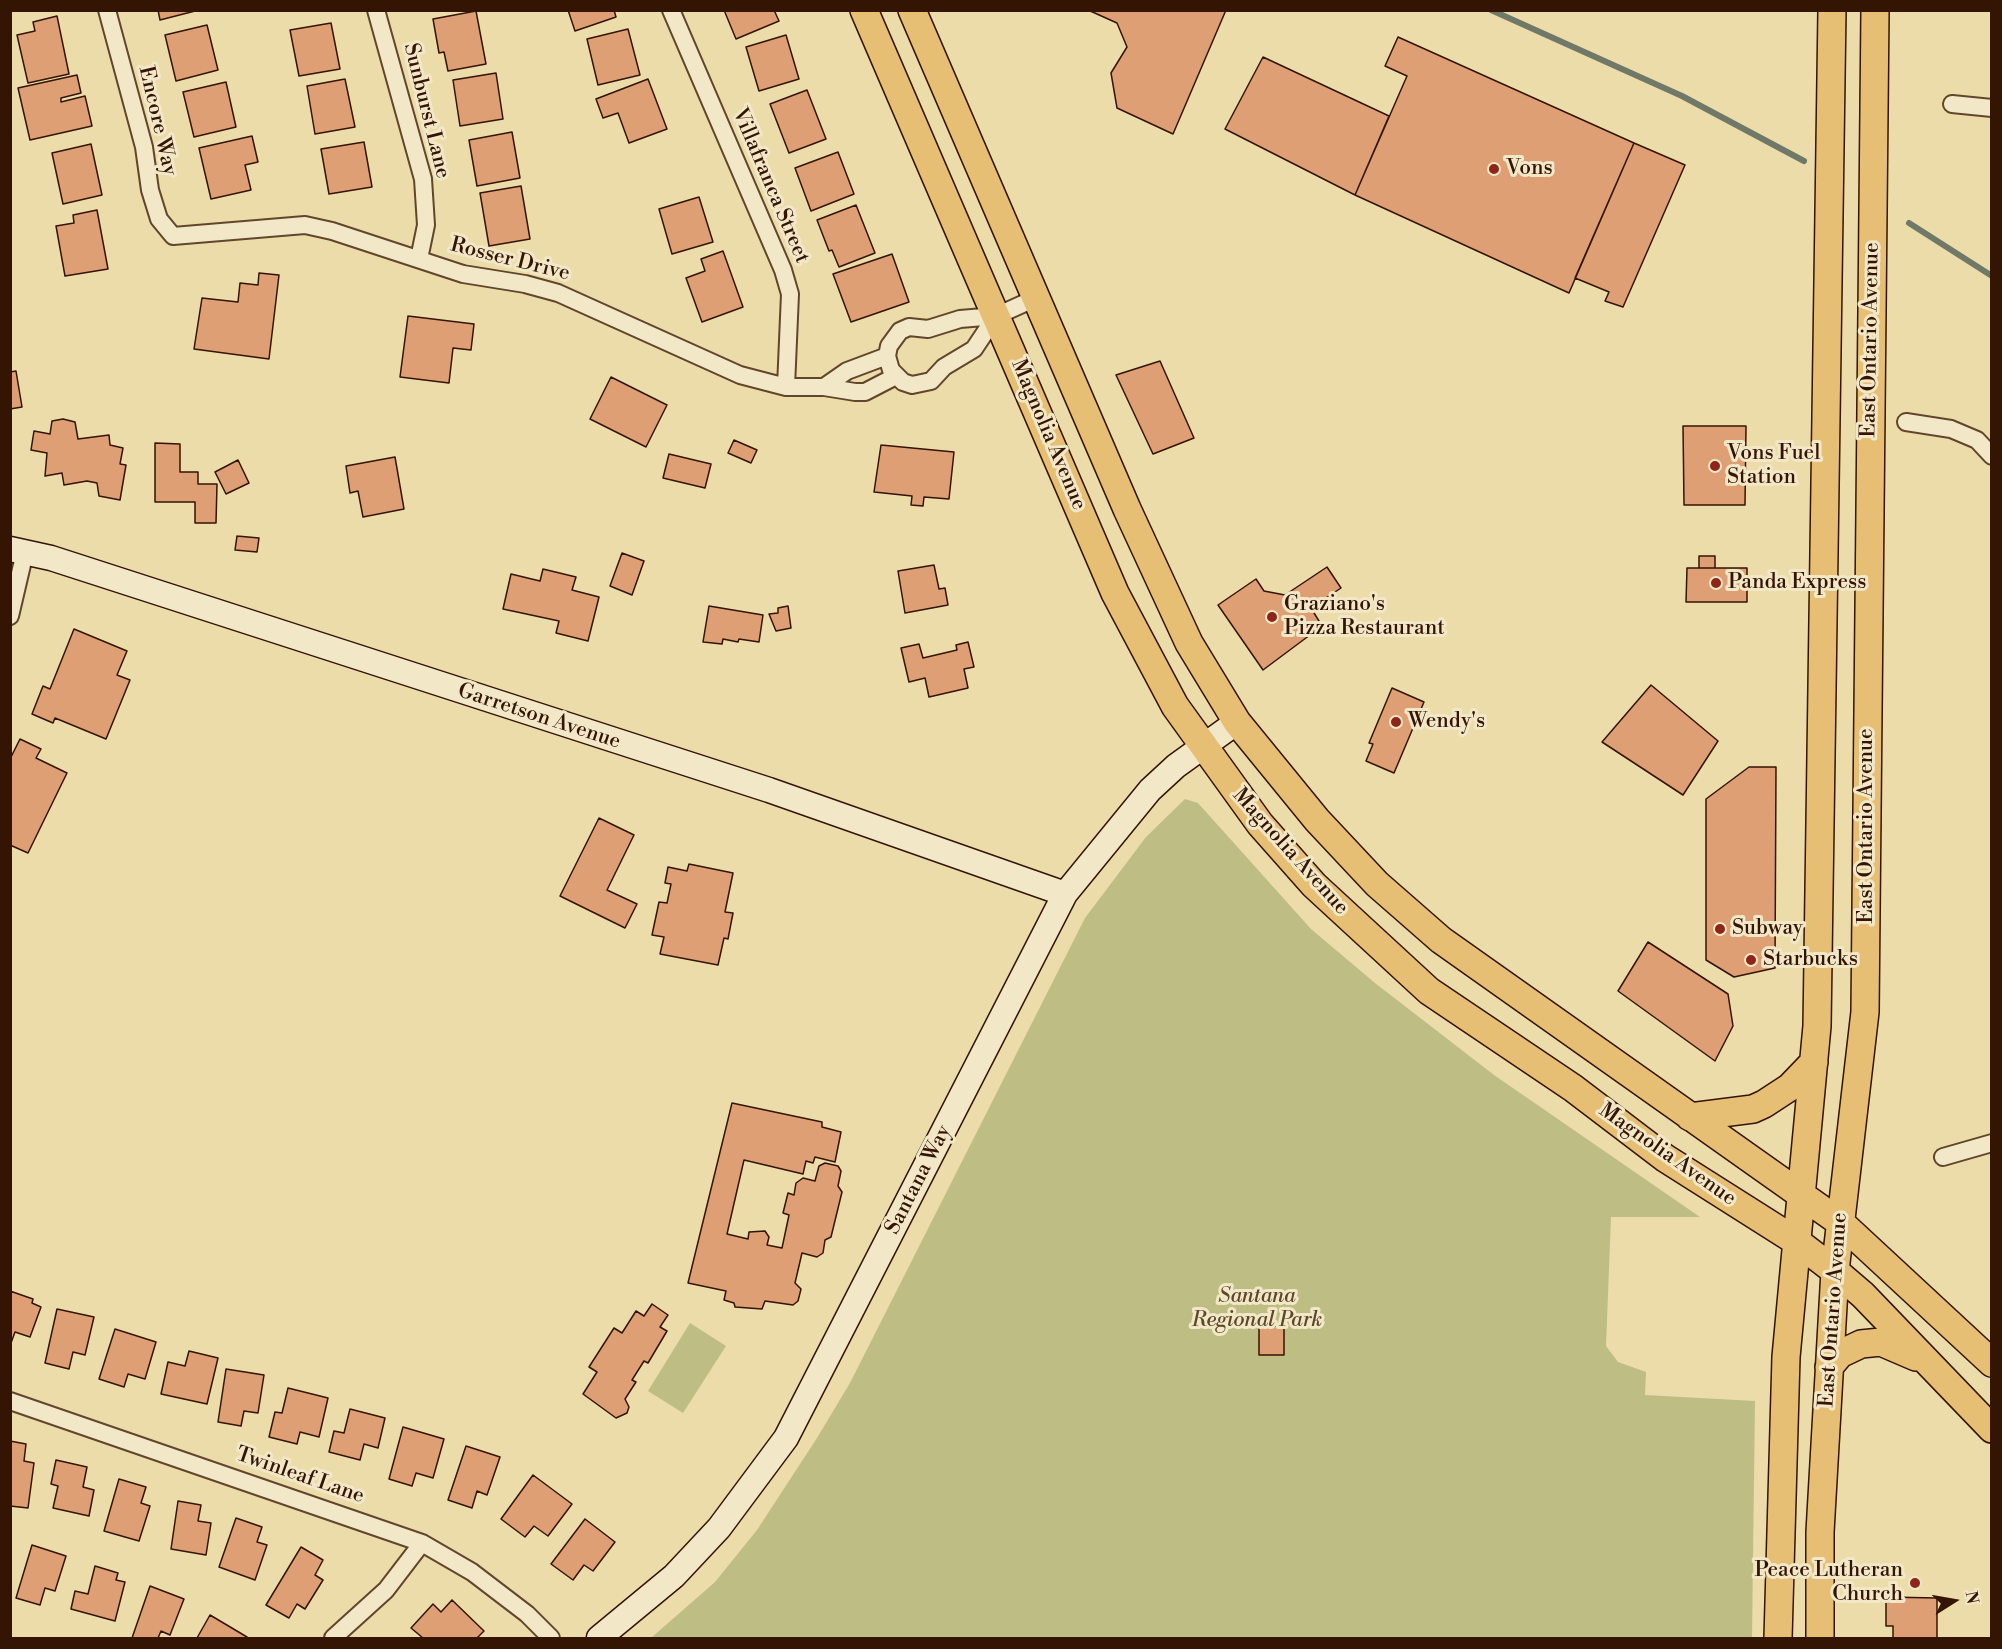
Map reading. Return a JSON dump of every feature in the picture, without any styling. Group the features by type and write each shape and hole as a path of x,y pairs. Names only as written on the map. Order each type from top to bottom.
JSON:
{"main road":[{"name":"Magnolia Avenue","path":"864,10 1115,593 1175,706 1260,824 1314,885 1430,991 1573,1088 1665,1158 1796,1241 1835,1271 1863,1295 1992,1429"},
{"name":"Magnolia Avenue","path":"912,10 1160,582 1190,643 1237,722 1317,820 1377,884 1441,940 1841,1223 1992,1363"},
{"name":"East Ontario Avenue","path":"1778,1638 1786,1358 1814,1062 1824,665 1832,10"},
{"name":"East Ontario Avenue","path":"1820,1638 1820,1532 1835,1271 1864,1012 1867,938 1875,10"},
{"path":"1690,1117 1753,1109 1790,1087 1814,1062"},
{"path":"1829,1367 1840,1354 1861,1344 1881,1342 1927,1361"}],"street":[{"name":"Encore Way","path":"107,10 144,147 156,209 159,219 173,236"},
{"name":"Sunburst Lane","path":"376,10 423,179 426,225 419,259"},
{"name":"Villafranca Street","path":"671,10 783,270 790,294 786,387"},
{"path":"1952,104 1992,108"},
{"name":"Rosser Drive","path":"173,236 305,225 332,231 463,274 525,284 558,293 740,375 786,387 824,387 865,392 896,376"},
{"path":"996,316 974,349 944,367 931,381 912,385 896,376 887,356 893,338 909,327 928,329 960,320 996,316 1036,298"},
{"path":"824,387 847,371 887,356"},
{"path":"1906,422 1951,429 1977,440 1992,456"},
{"path":"10,616 18,551"},
{"name":"Garretson Avenue","path":"18,551 770,790 1065,894"},
{"name":"Santana Way","path":"599,1638 674,1576 719,1528 786,1438 1065,894 1150,790 1237,722"},
{"path":"1943,1158 1992,1143"},
{"name":"Twinleaf Lane","path":"10,1401 422,1543 472,1572 527,1614 551,1638"},
{"path":"333,1638 386,1590 422,1543"}],"green space":[{"name":"Santana Regional Park","path":"1185,799 1198,803 1311,929 1375,983 1494,1075 1700,1217 1611,1217 1606,1346 1618,1362 1646,1372 1645,1395 1755,1401 1752,1638 651,1638 715,1582 757,1530 817,1438 850,1383 1085,918 1146,837"},
{"path":"690,1323 726,1346 683,1413 648,1391"}],"building":[{"path":"158,10 199,10 160,20"},
{"path":"568,10 614,10 616,17 575,31"},
{"path":"724,10 774,10 779,21 736,39"},
{"path":"1088,10 1226,10 1173,134 1117,108 1111,73 1127,47 1117,23"},
{"path":"476,11 486,64 448,71 444,52 439,53 433,19"},
{"path":"57,16 69,74 28,83 17,35 35,31 33,22"},
{"path":"331,23 340,69 299,76 290,30"},
{"path":"207,25 218,70 176,81 165,35"},
{"path":"628,29 640,75 598,85 587,39"},
{"path":"786,35 799,79 759,91 746,47"},
{"name":"Vons","path":"1398,37 1634,143 1569,293 1355,195 1407,76 1385,66"},
{"path":"1263,57 1389,116 1355,195 1225,129"},
{"path":"496,73 503,119 460,126 453,80"},
{"path":"77,75 81,93 61,98 61,102 85,96 92,126 30,140 18,88"},
{"path":"345,79 355,127 315,134 307,86"},
{"path":"648,79 667,129 629,143 618,113 603,118 596,99"},
{"path":"226,82 236,127 194,137 183,92"},
{"path":"807,90 826,139 789,153 770,104"},
{"path":"512,132 520,178 477,186 469,140"},
{"path":"252,136 258,162 245,165 251,190 211,199 199,148"},
{"path":"364,142 372,187 329,194 321,149"},
{"path":"1634,143 1685,165 1623,307 1605,301 1609,292 1575,278"},
{"path":"91,144 102,195 63,204 52,153"},
{"path":"838,152 854,194 811,211 795,168"},
{"path":"521,186 530,239 489,246 480,193"},
{"path":"699,197 713,242 672,254 659,209"},
{"path":"856,205 875,253 839,267 832,250 829,251 817,220"},
{"path":"97,210 108,269 65,276 56,226 74,223 73,215"},
{"path":"723,251 743,307 702,322 686,278 705,271 701,259"},
{"path":"892,254 909,302 851,322 833,274"},
{"path":"259,273 279,275 269,359 194,349 202,298 238,302 240,283 258,285"},
{"path":"408,316 474,324 471,350 453,348 449,383 400,377"},
{"path":"1160,361 1194,438 1153,454 1116,375"},
{"path":"16,371 22,407 10,409 10,372"},
{"path":"611,377 667,405 646,447 590,419"},
{"path":"63,419 75,422 78,439 109,435 110,445 123,448 120,464 126,465 120,500 99,496 97,483 87,481 64,485 62,473 45,476 47,453 31,450 34,431 50,434 52,421"},
{"name":"Vons Fuel Station","path":"1683,426 1746,426 1745,505 1684,505"},
{"path":"734,440 757,450 751,463 728,453"},
{"path":"155,443 180,444 180,472 198,472 198,484 217,484 216,523 195,523 195,502 155,502"},
{"path":"881,445 954,452 949,499 924,497 923,506 911,505 912,496 874,492"},
{"path":"669,454 711,464 705,488 663,478"},
{"path":"395,457 404,509 363,517 358,491 350,493 346,466"},
{"path":"238,460 249,483 226,494 215,472"},
{"path":"237,536 259,538 257,552 235,550"},
{"path":"622,553 644,561 632,595 610,586"},
{"path":"1699,556 1715,556 1715,568 1699,568"},
{"path":"934,565 939,589 945,588 948,605 905,613 898,571"},
{"name":"Graziano's Pizza Restaurant","path":"1327,567 1341,588 1311,608 1322,626 1263,670 1218,605 1256,579 1264,591 1285,595"},
{"name":"Panda Express","path":"1687,568 1747,568 1747,602 1686,602"},
{"path":"543,569 576,577 572,590 599,597 588,641 556,633 559,621 503,609 511,574 540,581"},
{"path":"709,606 763,615 759,642 723,639 722,644 703,642"},
{"path":"788,606 791,628 776,631 769,614 778,613 778,608"},
{"path":"74,629 127,651 117,675 130,680 106,739 55,718 53,723 32,714 43,686 50,689"},
{"path":"968,642 974,667 964,669 968,688 929,697 925,678 909,682 901,648 919,644 923,658 957,650 956,645"},
{"path":"1651,685 1718,741 1683,795 1602,742"},
{"name":"Wendy's","path":"1392,688 1424,702 1394,773 1366,761 1373,744 1369,743"},
{"path":"20,739 41,749 36,758 67,773 28,853 10,845 10,759"},
{"path":"1749,767 1776,767 1775,968 1734,977 1706,960 1706,799"},
{"path":"599,818 634,835 607,890 637,904 625,928 560,896"},
{"path":"689,864 733,873 725,912 733,913 728,939 724,938 718,965 660,954 664,937 652,935 659,902 667,903 671,884 665,883 668,867 687,871"},
{"path":"1648,942 1728,994 1733,1026 1715,1061 1618,991"},
{"path":"732,1103 822,1122 822,1127 841,1132 835,1162 815,1157 813,1163 806,1161 803,1174 744,1160 727,1234 748,1239 749,1232 765,1231 769,1237 767,1245 782,1248 789,1215 783,1213 788,1193 794,1195 796,1183 803,1178 815,1181 819,1166 825,1163 838,1166 841,1171 838,1186 842,1192 831,1237 825,1240 823,1253 817,1257 802,1253 795,1283 801,1289 798,1301 793,1305 765,1301 762,1309 735,1307 734,1303 724,1300 726,1291 688,1283"},
{"path":"10,1291 33,1299 32,1303 41,1307 30,1337 15,1332 11,1343"},
{"path":"652,1304 668,1315 660,1327 667,1331 648,1363 644,1361 632,1380 636,1382 625,1399 629,1407 627,1413 616,1418 583,1394 597,1372 589,1367 614,1328 622,1333 636,1311 644,1316"},
{"path":"57,1309 94,1317 85,1355 73,1352 69,1369 45,1363"},
{"path":"1259,1326 1284,1326 1284,1355 1259,1355"},
{"path":"115,1329 156,1342 145,1379 128,1374 124,1387 99,1379"},
{"path":"189,1351 218,1358 207,1404 161,1394 168,1362 185,1366"},
{"path":"226,1369 264,1375 258,1413 244,1411 241,1426 218,1422"},
{"path":"288,1388 328,1398 319,1437 300,1432 297,1444 269,1437 275,1412 282,1413"},
{"path":"350,1409 385,1418 378,1448 364,1444 360,1460 329,1452 334,1431 344,1433"},
{"path":"403,1427 444,1439 433,1478 416,1473 412,1486 389,1479"},
{"path":"10,1441 26,1444 24,1461 34,1463 28,1508 10,1506"},
{"path":"466,1446 500,1457 487,1495 477,1491 472,1508 448,1500"},
{"path":"56,1460 87,1467 83,1487 94,1490 89,1516 53,1508 58,1486 51,1484"},
{"path":"533,1475 572,1504 548,1536 534,1526 525,1537 501,1519"},
{"path":"119,1479 146,1487 141,1503 150,1506 139,1541 104,1531"},
{"path":"178,1501 201,1505 198,1521 211,1523 206,1555 171,1549"},
{"path":"236,1518 262,1527 257,1542 267,1545 255,1580 219,1567"},
{"path":"585,1519 615,1542 593,1571 584,1565 573,1580 551,1564"},
{"path":"32,1545 66,1556 55,1591 45,1588 40,1605 16,1598"},
{"path":"301,1547 323,1560 315,1575 323,1580 305,1609 297,1604 289,1618 266,1605"},
{"path":"95,1566 118,1573 116,1580 125,1582 115,1621 71,1609 75,1591 88,1594"},
{"path":"150,1586 184,1599 170,1635 161,1631 158,1638 132,1638"},
{"path":"1886,1597 1937,1598 1937,1638 1893,1638 1893,1626 1886,1626"},
{"path":"452,1600 484,1631 477,1638 423,1638 411,1628 433,1604 441,1612"},
{"path":"210,1615 247,1637 197,1638"}],"waterway":[{"path":"1491,10 1682,96 1804,161"},
{"path":"1909,223 1992,276"}],"place":[{"name":"Vons","path":"1494,169"},
{"name":"Vons Fuel Station","path":"1715,466"},
{"name":"Panda Express","path":"1716,583"},
{"name":"Graziano's Pizza Restaurant","path":"1272,617"},
{"name":"Wendy's","path":"1396,722"},
{"name":"Subway","path":"1720,929"},
{"name":"Starbucks","path":"1751,960"},
{"name":"Peace Lutheran Church","path":"1915,1583"}]}
